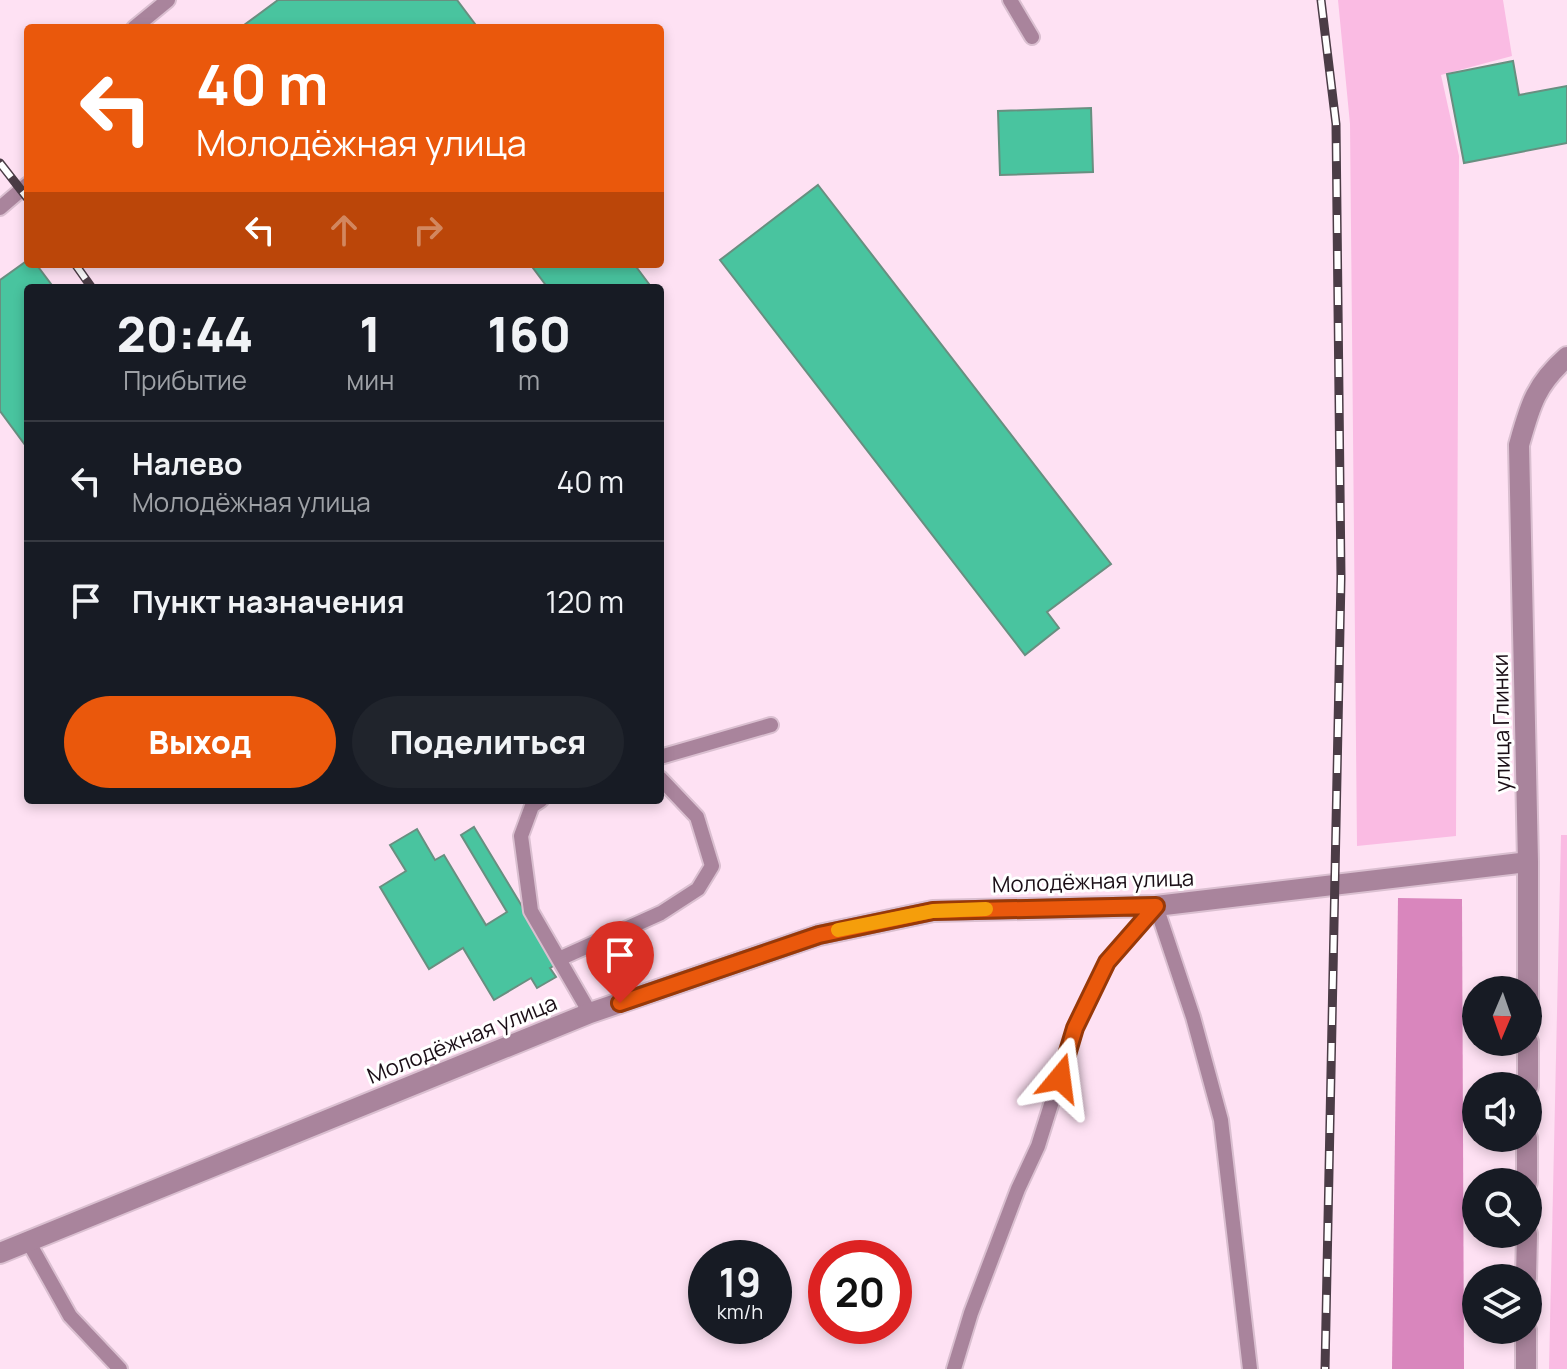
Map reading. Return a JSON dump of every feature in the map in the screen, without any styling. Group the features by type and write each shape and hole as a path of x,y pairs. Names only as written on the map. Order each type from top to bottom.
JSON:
{"street":[{"name":"улица Глинки","path":"1528,976 1519,445 1531,401 1551,371 1567,357"},
{"name":"Молодёжная улица","path":"0,1253 590,1013 819,935 933,911 1156,906 1528,862"},
{"path":"1526,1344 1526,1369"}],"lane":[{"path":"139,24 168,0"},
{"path":"1010,0 1032,37"},
{"path":"0,208 24,187"},
{"path":"664,756 771,725"},
{"path":"559,959 661,913 698,889 712,866 697,817 664,782"},
{"path":"535,804 521,836 531,911 590,1013"},
{"path":"954,1369 980,1288 1038,1146 1075,1028 1107,962 1156,906"},
{"path":"1156,906 1193,1017 1221,1120 1250,1369"},
{"path":"28,1241 70,1316 120,1369"}],"shaded area":[{"path":"1338,0 1503,0 1512,56 1441,75 1459,156 1456,836 1357,846 1350,124"},
{"path":"1561,835 1567,835 1567,1369 1549,1369"},
{"path":"1398,898 1462,899 1464,1369 1392,1369"}],"building":[{"path":"278,0 457,0 475,24 245,24"},
{"path":"1513,61 1519,95 1567,86 1567,143 1464,163 1447,74"},
{"path":"1091,108 1093,172 1000,175 998,111"},
{"path":"818,185 1111,564 1047,612 1059,628 1025,655 720,260"},
{"path":"24,263 24,268 39,268 51,284 24,284 24,444 0,411 0,280"},
{"path":"533,268 637,268 649,284 545,284"},
{"path":"474,827 557,964 550,968 556,977 537,988 531,978 494,1000 463,948 429,969 380,887 406,871 390,845 417,829 435,860 444,855 486,925 507,912 461,835"}],"railway":[{"path":"1321,0 1336,124 1341,578 1325,1369"},
{"path":"0,163 24,194"},
{"path":"78,268 89,284"}],"slow traffic":[{"path":"838,930 933,911 986,909"}],"route":[{"path":"620,1003 819,935 910,915 933,911 1156,906 1107,962 1075,1028 1060,1078"}]}
